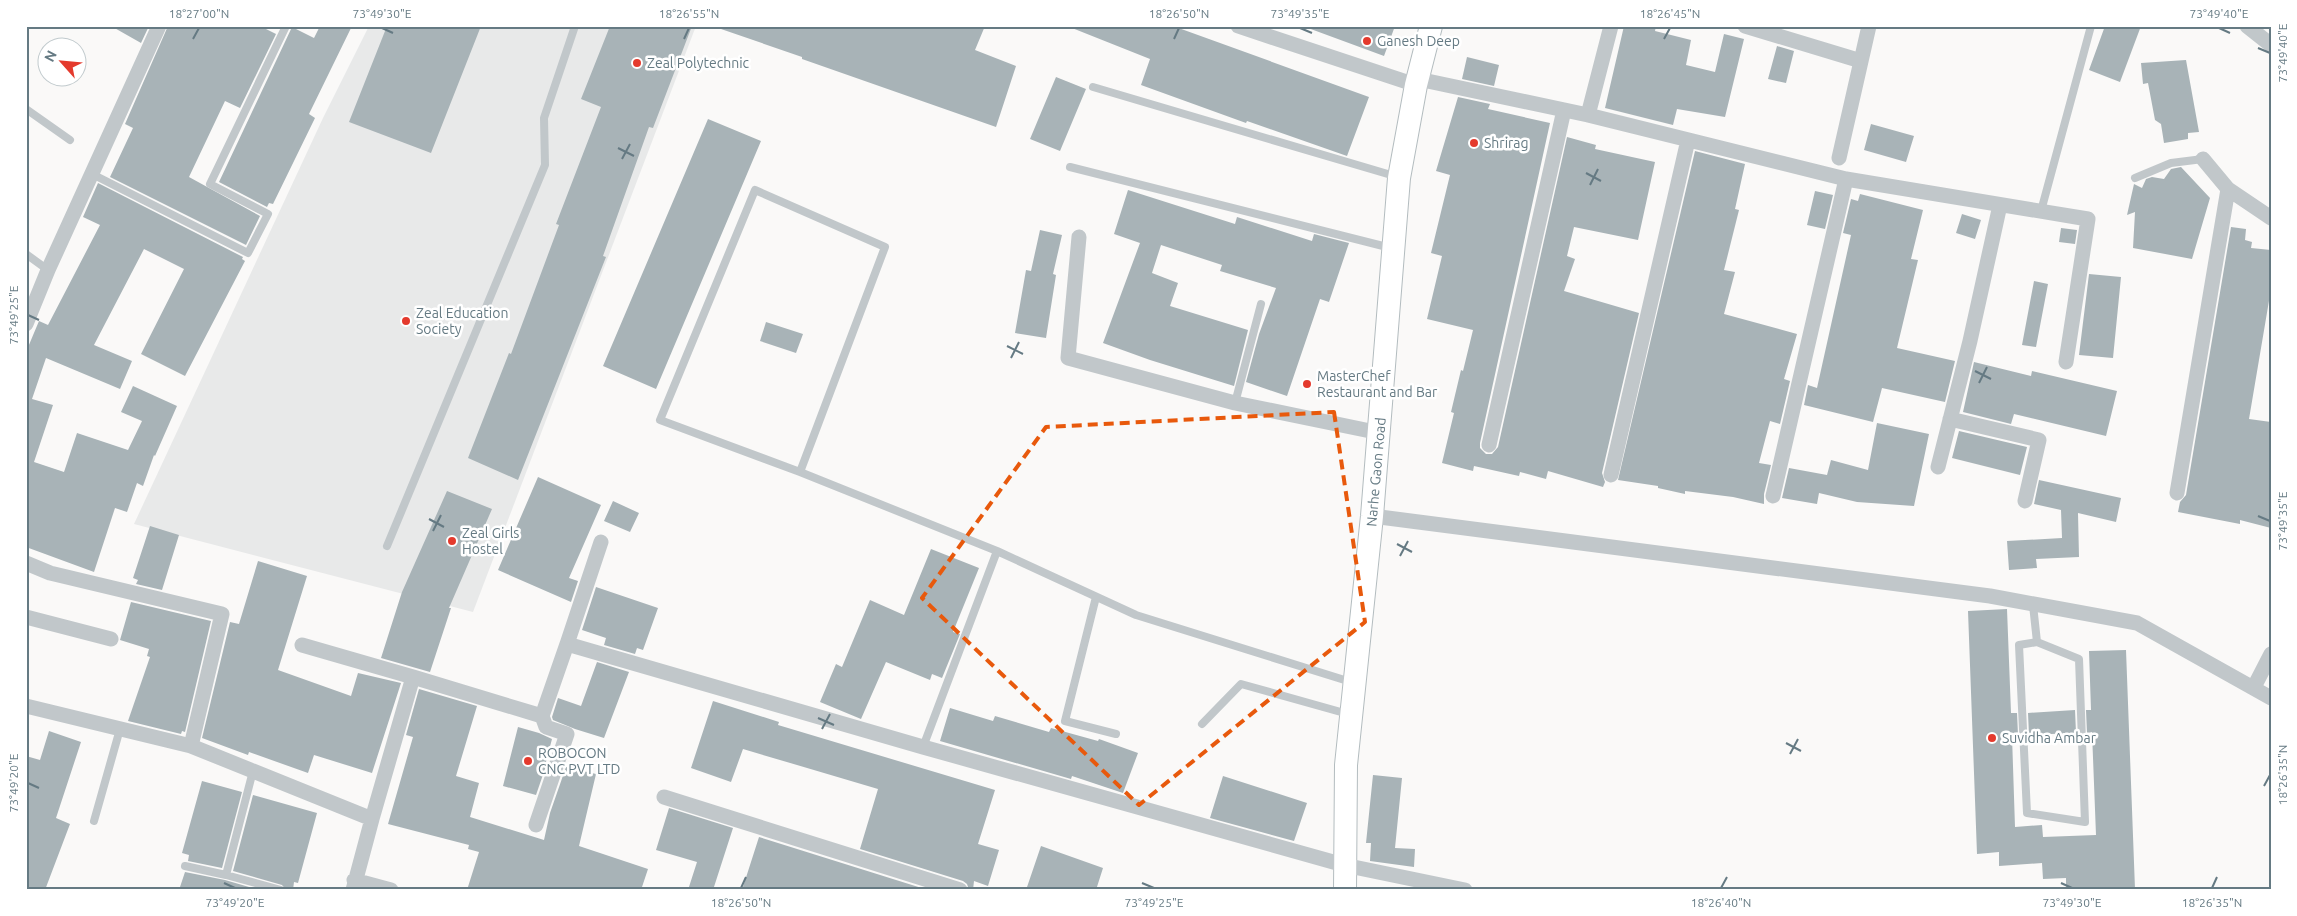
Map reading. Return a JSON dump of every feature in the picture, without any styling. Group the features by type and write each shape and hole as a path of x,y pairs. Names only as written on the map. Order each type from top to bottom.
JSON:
{"street":[{"path":"26,324 48,270 159,26"},
{"path":"1238,26 1417,82 1588,115 1846,179 2088,219 2066,362"},
{"name":"Narhe Gaon Road","path":"1344,890 1346,765 1350,714 1380,433 1393,248 1400,178 1417,82 1431,26"},
{"path":"1588,115 1611,26"},
{"path":"1745,26 1861,61"},
{"path":"1839,158 1869,26"},
{"path":"2247,26 2271,45"},
{"path":"1489,445 1564,110"},
{"path":"1611,475 1688,140"},
{"path":"2203,159 2228,189 2271,218"},
{"path":"1773,496 1846,179"},
{"path":"2177,493 2228,189"},
{"path":"1938,467 2000,205"},
{"path":"1079,237 1068,358 1235,403 1380,433"},
{"path":"1950,419 2039,440 2025,501"},
{"path":"1372,516 1990,596 2137,623 2271,698"},
{"path":"536,825 567,734 546,727 542,716 600,542"},
{"path":"26,563 50,573 222,614 191,746"},
{"path":"26,617 111,639"},
{"path":"567,644 923,747 1344,865 1464,890"},
{"path":"302,645 413,676 542,716"},
{"path":"2254,687 2271,654"},
{"path":"391,890 354,885 413,676"},
{"path":"26,706 191,746 372,819"},
{"path":"664,797 960,890"}],"lane":[{"path":"92,174 248,253 268,214 210,184 286,26"},
{"path":"388,546 545,165 544,118 575,26"},
{"path":"2041,211 2091,26"},
{"path":"1093,87 1400,178"},
{"path":"26,109 70,140"},
{"path":"2135,178 2171,163 2203,159"},
{"path":"1070,167 1393,248"},
{"path":"800,472 885,247 755,190 660,420 800,472 997,551 1136,615 1353,682"},
{"path":"26,254 48,270"},
{"path":"1235,403 1261,304"},
{"path":"923,747 997,551"},
{"path":"1096,597 1065,721 1116,734"},
{"path":"2033,605 2037,642"},
{"path":"2037,642 2079,659 2085,822 2027,813 2019,645 2037,642"},
{"path":"1202,724 1241,684 1350,714"},
{"path":"94,821 120,729"},
{"path":"226,875 254,771"},
{"path":"185,866 282,890"}],"highlighted area":[{"path":"1334,412 1365,622 1139,805 922,598 1046,427"}],"shaded area":[{"name":"Zeal Education Society","path":"369,26 696,26 473,612 134,524 323,118"}],"building":[{"path":"111,26 149,26 141,43"},
{"path":"168,26 260,26 276,34 240,108 225,101 189,177 260,216 246,245 110,177 133,128 125,124"},
{"path":"320,26 352,26 309,114 315,118 273,204 269,203 267,207 219,182 292,27 314,38"},
{"path":"387,26 481,26 431,153 349,122"},
{"path":"610,26 692,26 653,128 649,127 603,256 606,257 518,480 468,458 509,353 511,354 559,225 556,224 601,107 581,99"},
{"path":"722,26 985,26 975,50 1016,66 996,127 802,59 802,57 721,29"},
{"path":"1067,26 1173,26 1369,97 1347,156 1247,121 1246,123 1141,85 1150,59"},
{"name":"Ganesh Deep","path":"1308,26 1395,26 1384,56 1308,28"},
{"path":"1624,26 1656,26 1655,31 1691,40 1686,65 1715,72 1724,34 1744,39 1725,117 1677,109 1673,125 1605,108"},
{"path":"2105,26 2141,26 2120,82 2089,70"},
{"path":"1777,46 1794,51 1786,83 1768,79"},
{"path":"1467,57 1499,65 1494,86 1462,79"},
{"path":"2186,60 2199,132 2188,133 2188,139 2164,143 2161,124 2155,120 2148,83 2143,84 2141,63"},
{"path":"1056,77 1086,89 1060,151 1030,139"},
{"path":"1458,97 1490,104 1488,109 1550,123 1480,443 1480,448 1486,454 1492,454 1498,447 1567,137 1596,145 1595,149 1655,162 1638,240 1574,227 1567,256 1575,259 1564,291 1639,313 1602,473 1605,482 1603,487 1548,471 1546,479 1520,472 1519,476 1474,466 1473,471 1442,463 1454,413 1451,412 1473,330 1427,319 1442,256 1431,253 1450,175 1436,171"},
{"path":"708,119 761,141 656,389 603,366"},
{"path":"1871,124 1914,136 1906,162 1864,150"},
{"path":"1695,151 1745,164 1735,209 1739,210 1724,270 1735,272 1724,314 1797,334 1784,379 1790,381 1780,424 1770,421 1759,463 1771,465 1764,494 1764,504 1733,497 1685,491 1685,494 1658,488 1658,486 1618,480"},
{"path":"2181,167 2210,198 2192,259 2133,248 2135,212 2127,215 2134,184 2142,188 2146,179 2152,177 2164,179 2171,169"},
{"path":"98,183 243,257 242,259 245,261 185,376 141,354 184,269 144,249 94,345 132,361 120,389 46,358 32,399 53,405 34,462 64,472 77,433 128,450 142,421 121,412 133,386 177,406 154,455 143,486 137,483 127,512 115,508 94,572 26,547 26,352 39,321 48,325 100,225 83,217"},
{"path":"1128,190 1235,224 1237,217 1312,241 1314,234 1349,243 1329,302 1320,299 1287,396 1246,382 1259,334 1276,288 1220,271 1222,265 1161,245 1152,273 1178,283 1170,306 1248,330 1234,386 1103,343 1140,243 1114,234"},
{"path":"1815,191 1833,195 1825,229 1807,225"},
{"path":"1860,194 1923,210 1911,259 1918,260 1897,348 1955,361 1945,402 1882,388 1873,422 1804,405 1808,385 1817,388 1851,235 1843,233 1851,199 1858,201"},
{"path":"1962,214 1981,220 1975,239 1956,233"},
{"path":"2231,227 2246,229 2245,240 2252,242 2251,248 2271,250 2271,289 2249,419 2271,422 2271,528 2240,520 2240,524 2178,512 2180,502 2186,495"},
{"path":"2061,228 2077,230 2075,244 2059,242"},
{"path":"1040,230 1062,235 1053,274 1056,275 1046,338 1015,333 1026,270 1031,271"},
{"path":"2089,274 2121,277 2113,358 2079,355"},
{"path":"2034,281 2048,284 2036,347 2022,345"},
{"path":"766,322 803,334 796,353 760,341"},
{"path":"1974,362 2031,376 2032,371 2117,391 2106,436 2014,414 2011,424 1963,412"},
{"path":"1877,423 1929,434 1914,506 1857,502 1819,493 1817,504 1782,498 1789,468 1827,475 1831,460 1868,470"},
{"path":"1959,431 2027,447 2020,475 1952,458"},
{"path":"538,477 601,505 569,578 578,581 571,602 498,570"},
{"path":"2039,480 2121,498 2116,522 2078,513 2079,557 2036,559 2037,568 2009,570 2007,541 2062,538 2061,510 2034,504"},
{"path":"447,491 492,509 449,608 451,608 430,672 381,658 402,592"},
{"path":"613,501 639,513 630,532 604,521"},
{"path":"150,526 179,535 162,590 136,584 138,580 133,578"},
{"path":"931,549 979,568 953,632 960,634 942,678 932,674 930,680 886,662 861,719 820,702 836,664 842,667 870,600 904,615"},
{"path":"258,561 307,576 278,670 351,696 358,673 401,683 372,773 314,755 308,773 249,752 248,755 202,738 230,622 239,624"},
{"path":"596,587 658,608 643,650 637,648 635,654 604,645 606,638 582,630"},
{"path":"131,602 211,621 185,732 182,731 181,734 128,721 150,657 147,656 149,649 120,640"},
{"name":"Suvidha Ambar","path":"2007,609 2011,713 2017,713 2018,735 2012,736 2015,827 2042,825 2043,837 2096,835 2092,732 2087,733 2086,710 2091,710 2089,651 2126,650 2135,889 2066,890 2066,878 2043,879 2042,863 1999,866 1999,852 1977,854 1968,611"},
{"path":"597,662 629,672 604,738 575,729 553,720 552,717 558,698 581,706"},
{"path":"419,689 477,706 456,776 479,783 470,817 544,840 550,813 566,767 596,774 579,846 648,869 641,890 467,890 479,852 468,849 469,845 388,824 413,737 406,735"},
{"path":"713,701 779,722 778,725 995,790 978,844 999,850 988,886 974,881 973,890 969,890 967,884 963,881 860,849 878,789 743,749 731,782 691,768"},
{"path":"950,708 993,721 995,716 1049,732 1051,728 1098,741 1099,739 1138,753 1123,793 1072,776 1071,779 940,741"},
{"path":"2075,710 2076,733 2029,735 2028,713"},
{"name":"ROBOCON CNC PVT LTD","path":"518,727 552,739 547,763 536,795 503,786"},
{"path":"49,731 81,742 56,818 70,824 45,890 26,890 26,756 40,760"},
{"path":"1373,775 1402,778 1395,848 1415,849 1414,867 1370,861 1371,843 1366,843"},
{"path":"1223,776 1307,803 1294,841 1210,818"},
{"path":"202,781 242,792 222,868 188,861 189,855 182,853"},
{"path":"253,795 317,813 298,883 294,882 293,890 286,890 282,885 233,871"},
{"path":"669,808 733,828 713,890 688,890 697,862 656,850"},
{"path":"759,837 928,890 742,890"},
{"path":"1041,846 1103,868 1096,890 1026,890"},
{"path":"185,872 225,880 259,890 179,890"}],"place":[{"name":"Ganesh Deep","path":"1367,41"},
{"name":"Zeal Polytechnic","path":"637,63"},
{"name":"Shrirag","path":"1474,143"},
{"name":"Zeal Education Society","path":"406,321"},
{"name":"MasterChef Restaurant and Bar","path":"1307,384"},
{"name":"Zeal Girls Hostel","path":"452,541"},
{"name":"Suvidha Ambar","path":"1992,738"},
{"name":"ROBOCON CNC PVT LTD","path":"528,761"}]}
